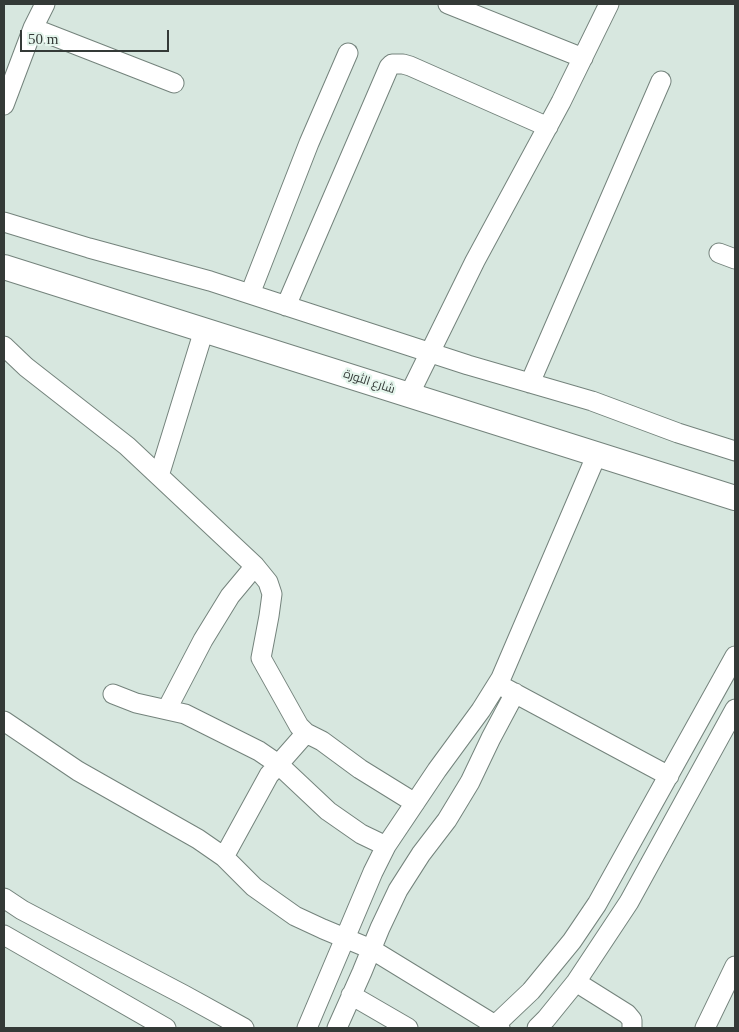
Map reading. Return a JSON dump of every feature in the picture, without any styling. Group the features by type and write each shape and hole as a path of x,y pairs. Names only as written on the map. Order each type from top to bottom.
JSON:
{"main road":[{"name":"شارع الثورة","path":"4,267 735,498"}],"street":[{"path":"4,106 33,28 45,4"},
{"path":"448,4 583,58"},
{"path":"408,395 474,261 548,127 609,4"},
{"path":"33,28 174,83"},
{"path":"250,294 309,143 348,53"},
{"path":"286,306 389,67 392,64 410,66 548,127"},
{"path":"530,384 662,81"},
{"path":"4,222 89,248 210,281 429,353 592,401 678,433 735,451"},
{"path":"159,476 204,330"},
{"path":"4,346 26,368 127,446 255,566 268,582 272,594 261,658 299,726 306,734 322,741 360,769 415,803"},
{"path":"308,1028 373,872 386,846 497,684 597,454"},
{"path":"167,709 203,640 230,596 255,566"},
{"path":"4,721 78,770 198,839 224,857 254,887 296,916 371,948 496,1027 531,991 572,941 597,904 735,656"},
{"path":"497,684 669,776"},
{"path":"337,1028 398,890 421,854 447,820 470,782 515,693"},
{"path":"113,694 136,703 185,714 260,751 278,764 328,811 362,834 386,846"},
{"path":"536,1028 546,1019 576,982 629,902 735,709"},
{"path":"224,857 269,775 306,734"},
{"path":"4,898 22,910 244,1028"},
{"path":"4,935 166,1028"},
{"path":"704,1028 735,966"},
{"path":"576,982 627,1014 632,1020 632,1028"},
{"path":"351,996 408,1028"}]}
